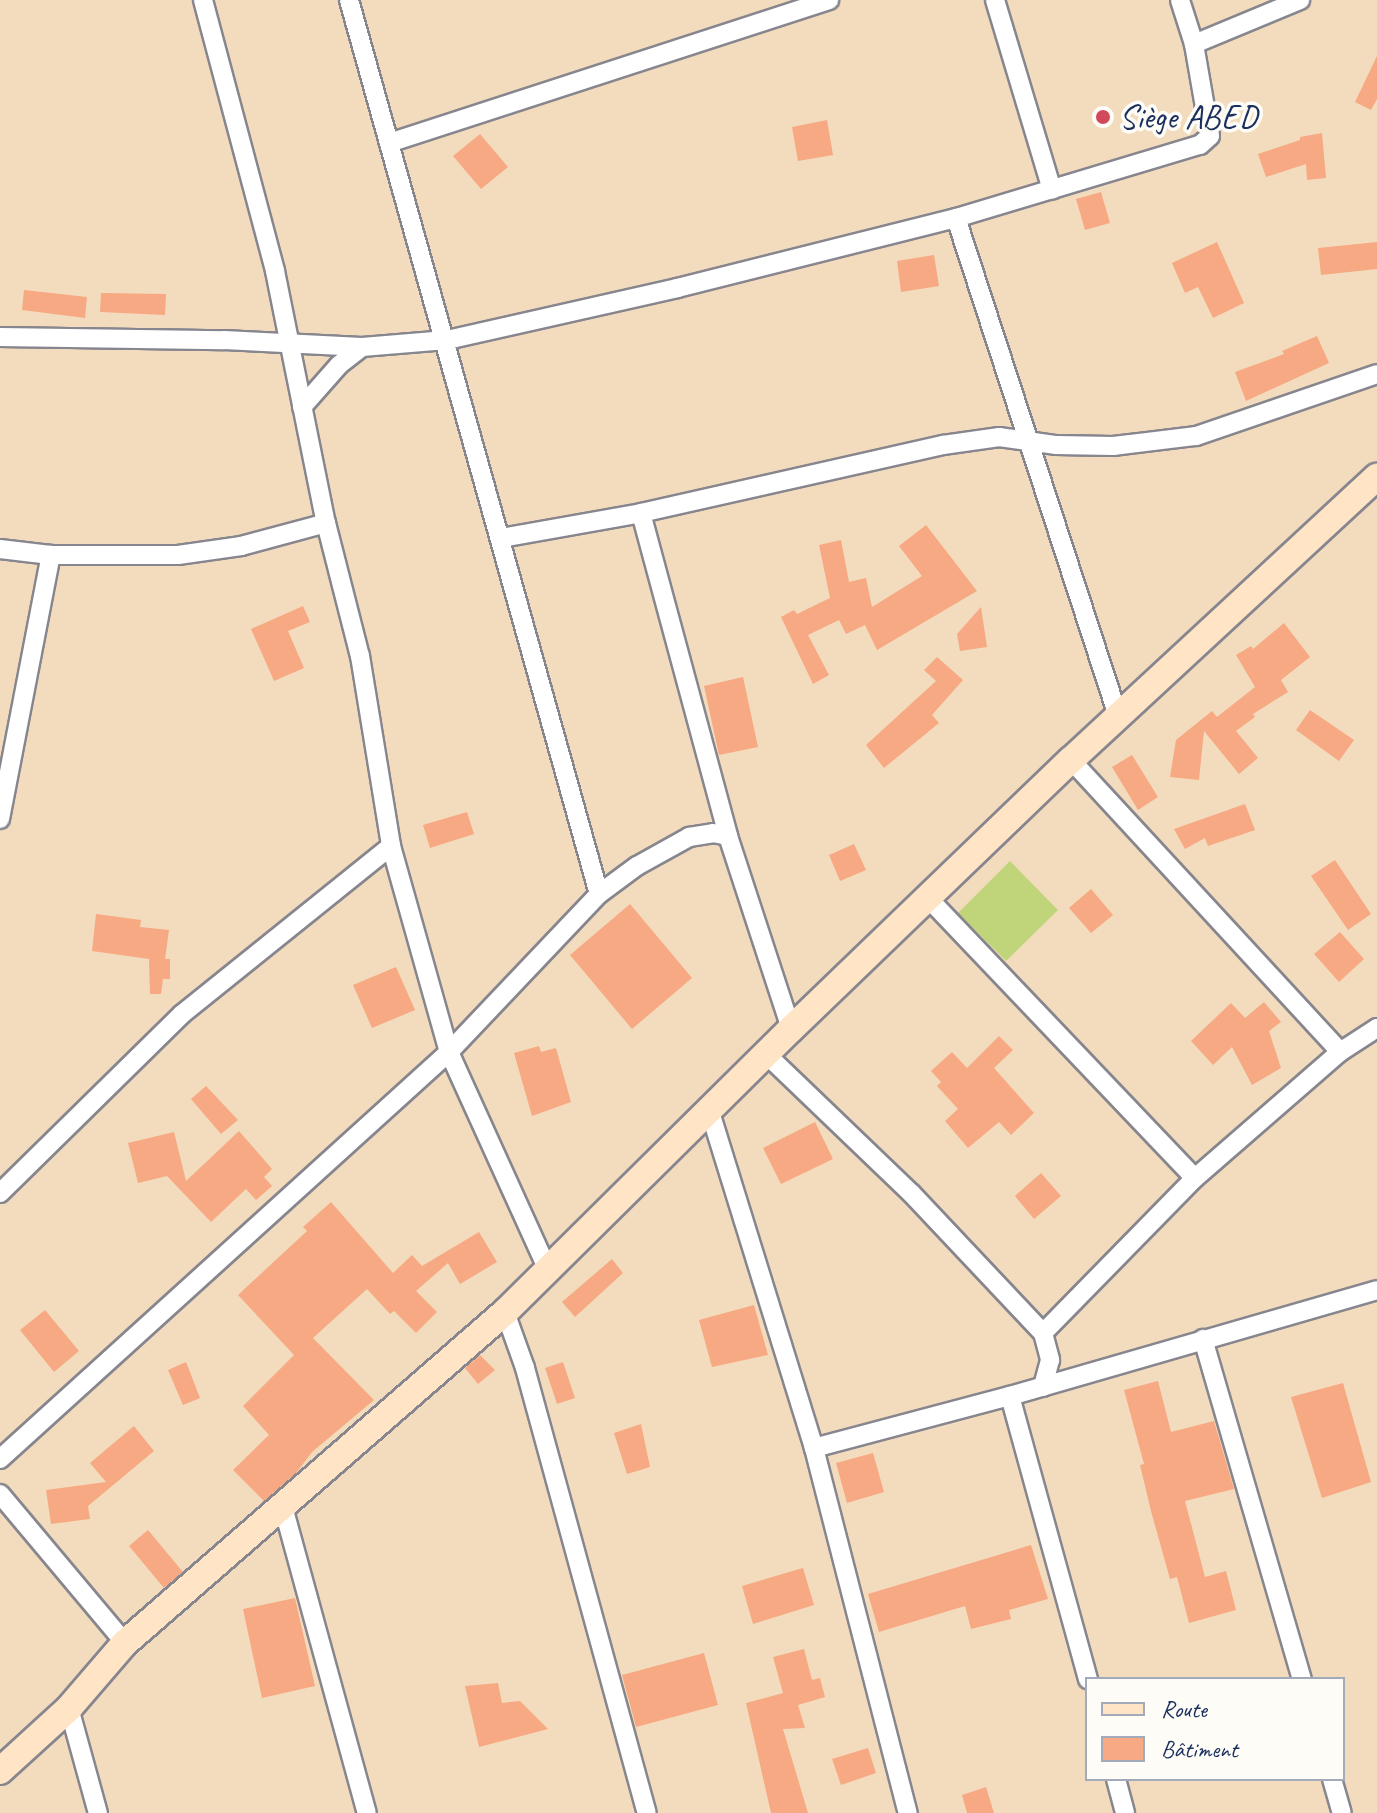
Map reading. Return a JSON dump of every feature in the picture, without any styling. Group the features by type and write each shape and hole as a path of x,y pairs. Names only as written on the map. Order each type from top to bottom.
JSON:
{"street":[{"path":"203,0 275,271 326,523 360,656 391,846 449,1052 548,1270"},
{"path":"389,143 790,6 829,0"},
{"path":"995,0 1052,190"},
{"path":"0,337 362,347 447,340 677,288 956,218 1200,145 1210,136 1194,44 1180,0"},
{"path":"1194,44 1300,0"},
{"path":"354,5 389,143 447,340 599,894"},
{"path":"956,218 1025,438 1118,716"},
{"path":"302,407 339,365 362,347"},
{"path":"501,538 641,513 943,445 999,437 1025,438 1056,445 1113,446 1196,436 1377,374"},
{"path":"0,1771 69,1708 125,1643 282,1503 505,1312 791,1029 1071,760 1377,477"},
{"path":"641,513 728,836 791,1029"},
{"path":"0,549 51,555 178,555 241,546 326,523"},
{"path":"0,819 7,753 51,555"},
{"path":"1071,760 1340,1052"},
{"path":"0,1459 449,1052 599,894 637,866 689,837 713,833 728,836"},
{"path":"0,1193 182,1014 391,846"},
{"path":"929,899 1195,1178"},
{"path":"1043,1333 1195,1178 1373,1027"},
{"path":"767,1055 911,1193 1043,1333 1050,1360 1043,1387"},
{"path":"710,1112 814,1448 908,1813"},
{"path":"814,1448 1043,1387 1377,1290"},
{"path":"505,1312 525,1368 647,1813"},
{"path":"1203,1339 1301,1677"},
{"path":"1010,1396 1087,1677"},
{"path":"0,1494 125,1643"},
{"path":"282,1503 367,1813"},
{"path":"69,1708 98,1813"},
{"path":"1117,1781 1125,1813"},
{"path":"1333,1781 1342,1813"}],"green space":[{"path":"1010,861 1058,910 1006,961 958,913"}],"building":[{"path":"1377,56 1377,99 1371,110 1355,102"},
{"path":"827,120 833,155 798,161 792,127"},
{"path":"1322,133 1326,178 1307,180 1306,164 1266,177 1258,154 1300,140 1300,137"},
{"path":"480,134 508,167 481,189 453,156"},
{"path":"1101,192 1110,223 1085,230 1076,199"},
{"path":"1217,242 1244,303 1213,318 1198,287 1185,293 1172,263"},
{"path":"1377,242 1377,269 1321,275 1318,248"},
{"path":"934,255 939,286 901,292 897,261"},
{"path":"24,290 87,297 85,318 22,310"},
{"path":"101,293 166,294 165,315 100,312"},
{"path":"1317,336 1329,363 1246,401 1235,372 1284,354 1282,351"},
{"path":"926,525 977,591 877,650 865,625 846,634 839,620 808,635 829,675 813,684 781,617 794,610 797,614 830,598 819,545 841,540 849,582 866,578 872,607 922,576 899,546"},
{"path":"303,606 310,622 288,631 304,668 274,681 251,629"},
{"path":"981,607 987,647 960,651 957,634"},
{"path":"1284,623 1310,657 1281,680 1288,692 1253,714 1255,717 1236,731 1258,758 1239,774 1204,731 1199,780 1170,777 1176,740 1212,711 1217,717 1255,687 1236,655 1251,646 1253,649"},
{"path":"937,657 963,680 932,715 939,723 884,768 866,745 936,681 924,670"},
{"path":"743,677 758,747 719,755 704,686"},
{"path":"1310,710 1354,740 1339,761 1296,730"},
{"path":"1132,755 1158,797 1138,810 1112,767"},
{"path":"1245,804 1255,830 1208,846 1205,838 1185,849 1174,829"},
{"path":"467,812 474,834 430,848 423,825"},
{"path":"854,844 866,870 840,881 829,855"},
{"path":"1335,860 1371,914 1348,930 1311,876"},
{"path":"1091,889 1113,915 1091,933 1069,908"},
{"path":"630,904 692,978 632,1029 570,955"},
{"path":"96,914 141,920 140,927 169,930 165,959 170,959 170,979 163,979 161,994 150,994 149,959 92,951"},
{"path":"1340,932 1364,959 1339,982 1314,954"},
{"path":"396,967 415,1010 372,1028 353,985"},
{"path":"1264,1002 1281,1022 1269,1031 1281,1068 1252,1085 1232,1047 1213,1065 1191,1041 1231,1003 1245,1018"},
{"path":"999,1036 1013,1050 994,1068 1034,1113 1011,1135 999,1122 968,1148 945,1121 958,1109 937,1086 941,1082 931,1071 952,1052 967,1068"},
{"path":"539,1046 541,1052 556,1048 571,1102 532,1116 514,1053"},
{"path":"206,1086 238,1120 221,1134 191,1099"},
{"path":"815,1122 833,1159 781,1184 763,1148"},
{"path":"239,1131 272,1169 264,1177 272,1186 256,1200 246,1189 211,1222 167,1176 138,1183 128,1143 174,1132 186,1181"},
{"path":"1041,1173 1061,1196 1034,1219 1015,1196"},
{"path":"331,1202 393,1273 412,1255 422,1266 479,1232 497,1262 460,1284 448,1263 416,1291 437,1312 416,1333 394,1311 390,1314 367,1289 313,1338 374,1400 312,1452 297,1472 264,1501 233,1470 269,1435 243,1406 294,1355 238,1295 307,1231 303,1227"},
{"path":"612,1259 623,1273 575,1317 562,1302"},
{"path":"754,1305 768,1355 712,1367 699,1320"},
{"path":"45,1310 79,1351 54,1372 20,1330"},
{"path":"480,1355 495,1370 478,1384 465,1368"},
{"path":"186,1362 200,1398 183,1405 168,1370"},
{"path":"563,1362 575,1398 557,1404 545,1368"},
{"path":"1158,1381 1171,1432 1214,1421 1234,1489 1185,1501 1205,1577 1226,1571 1236,1610 1189,1623 1177,1577 1170,1579 1151,1511 1140,1465 1144,1464 1124,1390"},
{"path":"1343,1383 1371,1482 1322,1498 1291,1397"},
{"path":"641,1424 650,1467 627,1474 614,1433"},
{"path":"134,1426 154,1451 88,1506 90,1519 51,1524 46,1490 106,1482 90,1463"},
{"path":"873,1453 884,1492 847,1503 836,1463"},
{"path":"148,1530 183,1572 164,1588 129,1546"},
{"path":"1031,1545 1048,1599 1009,1610 1011,1619 971,1629 965,1606 879,1632 868,1594"},
{"path":"803,1568 814,1605 753,1624 742,1586"},
{"path":"295,1598 315,1686 262,1698 243,1609"},
{"path":"804,1649 812,1680 820,1678 825,1697 798,1705 805,1728 783,1729 808,1813 771,1813 746,1703 783,1693 773,1657"},
{"path":"704,1653 718,1705 636,1727 622,1675"},
{"path":"498,1683 502,1703 520,1701 548,1729 479,1747 465,1686"},
{"path":"868,1748 876,1773 841,1785 832,1759"},
{"path":"986,1787 994,1813 967,1813 962,1795"}],"place":[{"name":"Siège ABED","path":"1103,117"}]}
